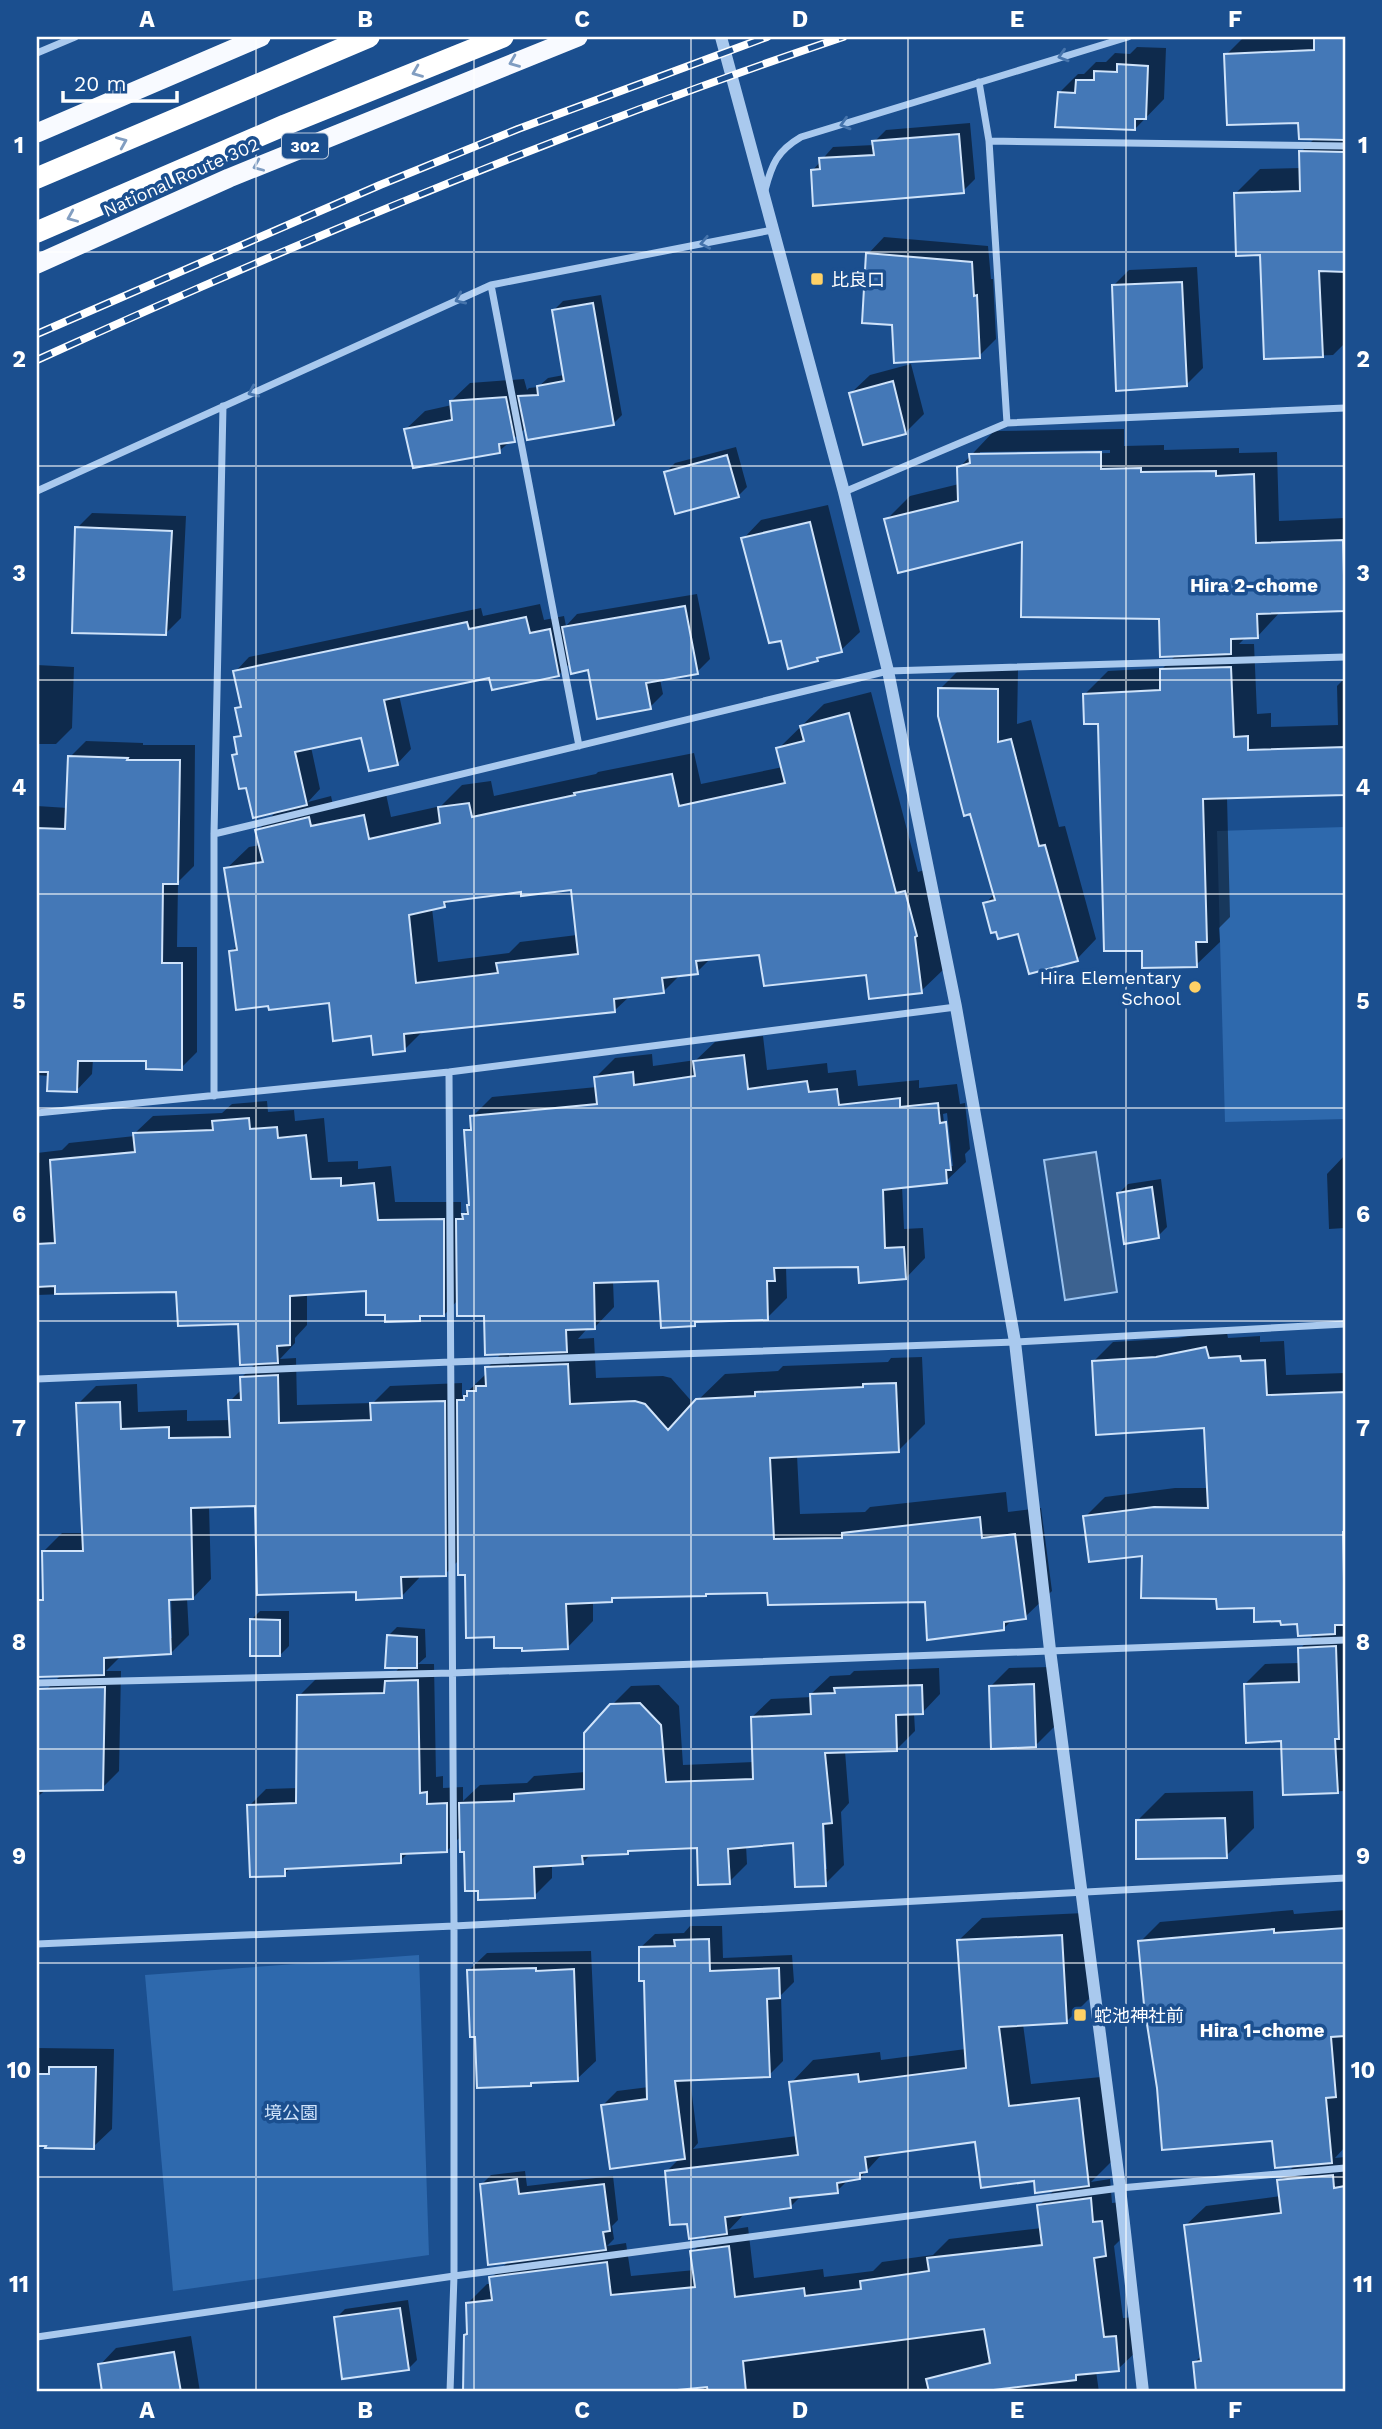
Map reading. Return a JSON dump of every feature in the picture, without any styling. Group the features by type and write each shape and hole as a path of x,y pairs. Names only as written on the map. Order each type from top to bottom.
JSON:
{"highway":[{"path":"37,133 261,37"},
{"path":"37,178 369,37"},
{"path":"37,232 285,125 503,37"},
{"name":"National Route 302","path":"37,264 229,178 578,37"}],"street":[{"path":"37,53 75,37"},
{"path":"721,37 844,492 888,671 956,1007 1014,1342 1143,2392"},
{"path":"764,197 771,166 789,144 801,137 1128,37"},
{"path":"979,82 989,141 1007,423"},
{"path":"989,141 1345,146"},
{"path":"37,491 491,285 772,230"},
{"path":"491,285 579,746"},
{"path":"214,1096 214,834 223,406"},
{"path":"844,492 1007,423 1345,408"},
{"path":"214,834 888,671 1345,657"},
{"path":"37,1113 449,1072 956,1007"},
{"path":"449,1072 454,1926 454,2276 450,2392"},
{"path":"37,1379 1014,1342 1345,1324"},
{"path":"37,1683 452,1673 1345,1640"},
{"path":"37,1944 454,1926 1345,1878"},
{"path":"37,2337 454,2276 1120,2188 1345,2168"}],"green space":[{"path":"1345,827 1345,1119 1225,1122 1217,831"},
{"name":"境公園","path":"419,1955 429,2255 173,2291 145,1975"}],"shaded area":[{"path":"1096,1152 1117,1292 1065,1300 1044,1160"}],"building":[{"path":"1314,37 1345,37 1345,140 1299,139 1298,123 1227,125 1224,54 1314,50"},
{"path":"1117,64 1148,66 1146,119 1135,119 1135,130 1055,127 1058,92 1075,93 1076,80 1094,80 1094,71 1117,72"},
{"path":"959,134 964,193 813,206 811,170 820,169 819,158 874,155 872,141"},
{"path":"1299,151 1345,152 1345,272 1319,271 1323,357 1264,359 1260,255 1236,256 1234,193 1300,191"},
{"path":"866,253 972,262 974,296 977,295 980,358 894,363 892,325 862,323"},
{"path":"1182,282 1187,386 1116,391 1112,285"},
{"path":"593,303 614,425 527,440 518,396 538,395 537,386 564,381 552,310"},
{"path":"893,381 906,434 863,445 849,393"},
{"path":"506,397 515,442 499,444 500,453 413,468 404,429 452,420 450,401"},
{"path":"1101,452 1101,469 1141,468 1141,472 1216,471 1216,476 1254,474 1256,543 1343,540 1345,611 1257,614 1258,638 1231,639 1231,654 1160,657 1159,619 1021,617 1022,542 898,573 884,519 958,501 957,467 970,463 969,454"},
{"path":"727,455 739,497 675,514 664,472"},
{"path":"810,522 842,652 788,669 781,641 769,643 741,538"},
{"path":"75,527 172,531 166,635 72,633"},
{"path":"685,606 698,674 646,683 651,709 597,719 588,670 571,674 562,627"},
{"path":"526,617 530,633 550,629 559,676 492,690 489,678 384,700 398,765 369,771 361,738 295,752 307,805 253,818 246,788 239,789 232,755 237,754 234,737 241,736 235,708 241,707 233,671 467,622 469,629"},
{"path":"1231,667 1234,737 1248,736 1248,750 1345,747 1345,795 1203,799 1207,942 1196,942 1197,967 1142,968 1142,951 1104,951 1098,724 1084,724 1083,694 1160,690 1160,669"},
{"path":"938,688 998,689 998,742 1011,739 1039,846 1045,845 1078,961 1029,974 1018,934 998,939 996,932 991,933 983,903 995,900 970,814 964,816 938,716"},
{"path":"849,713 896,893 905,891 917,936 922,993 869,999 866,975 764,986 759,955 696,961 698,974 662,978 664,993 614,999 615,1012 404,1034 405,1051 373,1055 371,1036 333,1041 329,1003 269,1010 268,1006 236,1010 229,951 237,950 224,868 263,862 255,830 309,817 311,826 364,815 369,839 440,823 438,807 469,803 472,817 672,774 679,806 785,783 776,748 804,741 800,726","holes":["571,890 578,954 496,963 498,973 416,983 409,915 445,907 444,902 521,892 521,896"]},
{"path":"68,756 180,760 178,884 163,884 162,963 182,963 182,1070 146,1069 146,1061 78,1061 77,1092 47,1091 48,1072 37,1072 37,828 65,829"},
{"path":"744,1055 748,1089 807,1081 809,1092 837,1089 839,1105 900,1098 900,1107 938,1103 940,1123 946,1122 951,1170 946,1170 947,1183 883,1190 885,1248 904,1247 906,1279 859,1283 858,1267 774,1268 775,1281 767,1281 768,1320 695,1322 695,1326 661,1328 658,1281 594,1283 595,1329 566,1330 567,1352 485,1355 484,1316 457,1316 456,1219 463,1219 462,1214 468,1214 464,1130 471,1130 470,1116 597,1104 594,1077 633,1072 634,1085 695,1076 693,1061"},
{"path":"249,1118 250,1129 277,1127 278,1138 306,1135 311,1179 341,1178 341,1186 374,1183 378,1220 444,1219 444,1316 420,1316 420,1321 385,1322 385,1315 366,1315 366,1291 290,1296 290,1345 277,1346 278,1363 240,1365 238,1324 178,1326 176,1292 55,1294 55,1286 37,1287 37,1244 55,1243 50,1160 135,1152 133,1133 213,1130 212,1121"},
{"path":"1152,1187 1159,1238 1124,1244 1117,1193"},
{"path":"1206,1347 1209,1358 1240,1356 1241,1361 1265,1360 1267,1395 1345,1392 1345,1625 1335,1625 1335,1634 1298,1636 1297,1624 1281,1625 1280,1621 1254,1622 1254,1608 1217,1609 1216,1599 1141,1598 1142,1556 1089,1562 1083,1516 1154,1507 1208,1508 1204,1428 1096,1435 1092,1361 1156,1357"},
{"path":"568,1364 570,1404 635,1401 645,1404 668,1430 696,1399 755,1396 755,1392 896,1383 899,1452 770,1458 774,1539 842,1538 842,1533 980,1517 982,1538 1015,1534 1026,1619 1004,1622 1004,1630 927,1640 925,1602 768,1605 767,1593 706,1594 612,1598 612,1602 566,1604 568,1649 522,1651 522,1648 494,1648 494,1637 466,1638 465,1575 458,1575 457,1400 464,1400 467,1391 476,1391 476,1386 486,1386 485,1367"},
{"path":"278,1375 279,1423 371,1420 370,1403 445,1401 446,1576 401,1577 402,1598 356,1600 356,1592 257,1595 255,1506 191,1508 193,1599 169,1600 171,1654 104,1658 104,1675 37,1677 37,1600 43,1600 42,1551 83,1551 76,1403 120,1402 121,1429 169,1427 169,1438 230,1437 228,1400 241,1400 240,1377"},
{"path":"250,1619 280,1620 280,1656 250,1656"},
{"path":"387,1635 417,1637 417,1668 385,1668"},
{"path":"1336,1646 1339,1739 1335,1739 1338,1793 1283,1795 1281,1741 1246,1743 1244,1684 1299,1682 1298,1648"},
{"path":"418,1680 420,1793 427,1792 427,1804 447,1803 447,1852 401,1854 401,1863 285,1869 285,1876 250,1877 247,1805 296,1803 297,1695 384,1693 385,1681"},
{"path":"1034,1684 1036,1747 991,1749 989,1686"},
{"path":"922,1685 923,1714 896,1715 897,1751 825,1753 832,1823 823,1824 826,1886 795,1887 793,1843 728,1849 730,1884 698,1885 697,1848 582,1856 583,1864 534,1867 535,1898 478,1900 478,1891 465,1891 464,1852 460,1852 459,1803 514,1801 514,1794 584,1789 584,1733 610,1704 640,1703 661,1725 666,1782 753,1779 751,1717 811,1714 810,1694 835,1693 834,1688"},
{"path":"105,1687 103,1790 37,1791 37,1689"},
{"path":"1225,1818 1227,1858 1136,1859 1136,1820"},
{"path":"1345,1928 1345,2036 1331,2037 1336,2097 1326,2098 1332,2163 1275,2168 1272,2141 1162,2150 1157,2088 1144,2005 1138,1941 1274,1929 1274,1933"},
{"path":"1062,1935 1067,2023 999,2027 1009,2106 1079,2098 1089,2186 1035,2193 1034,2181 981,2188 975,2142 865,2157 867,2172 860,2173 860,2179 837,2183 838,2193 790,2198 791,2208 725,2217 727,2234 689,2239 687,2224 670,2225 665,2171 798,2155 789,2082 858,2074 859,2082 966,2068 957,1940"},
{"path":"709,1939 710,1971 779,1968 780,1998 767,1999 770,2077 675,2081 685,2159 610,2169 601,2105 647,2099 644,1981 639,1981 639,1947 675,1946 674,1940"},
{"path":"536,1968 536,1971 574,1969 578,2081 477,2088 475,2037 470,2037 467,1970"},
{"path":"49,2067 96,2067 94,2149 37,2146 37,2074 49,2074"},
{"path":"1333,2175 1334,2188 1345,2186 1345,2392 1196,2392 1193,2362 1201,2361 1184,2225 1281,2213 1277,2180"},
{"path":"517,2179 519,2194 604,2184 610,2231 603,2232 606,2250 488,2265 480,2184"},
{"path":"1091,2198 1093,2222 1102,2221 1106,2256 1094,2258 1104,2337 1116,2336 1119,2371 1076,2375 1076,2380 977,2392 929,2392 926,2379 990,2363 984,2329 743,2361 746,2392 708,2392 707,2387 657,2392 463,2392 466,2303 492,2300 489,2277 607,2262 611,2295 695,2287 690,2251 729,2246 735,2297 804,2288 805,2296 861,2289 860,2281 929,2271 927,2258 1042,2245 1037,2205"},
{"path":"400,2308 409,2370 342,2379 334,2317"},
{"path":"174,2352 181,2392 102,2392 98,2364"}],"railway":[{"path":"37,334 380,185 518,129 767,37"},
{"path":"37,360 436,188 639,109 843,37"}],"place":[{"name":"比良口","path":"817,279"},
{"name":"Hira Elementary School","path":"1195,987"},
{"name":"蛇池神社前","path":"1080,2015"}],"district":[{"name":"Hira 2-chome","path":"1254,585"},
{"name":"Hira 1-chome","path":"1262,2030"}]}
